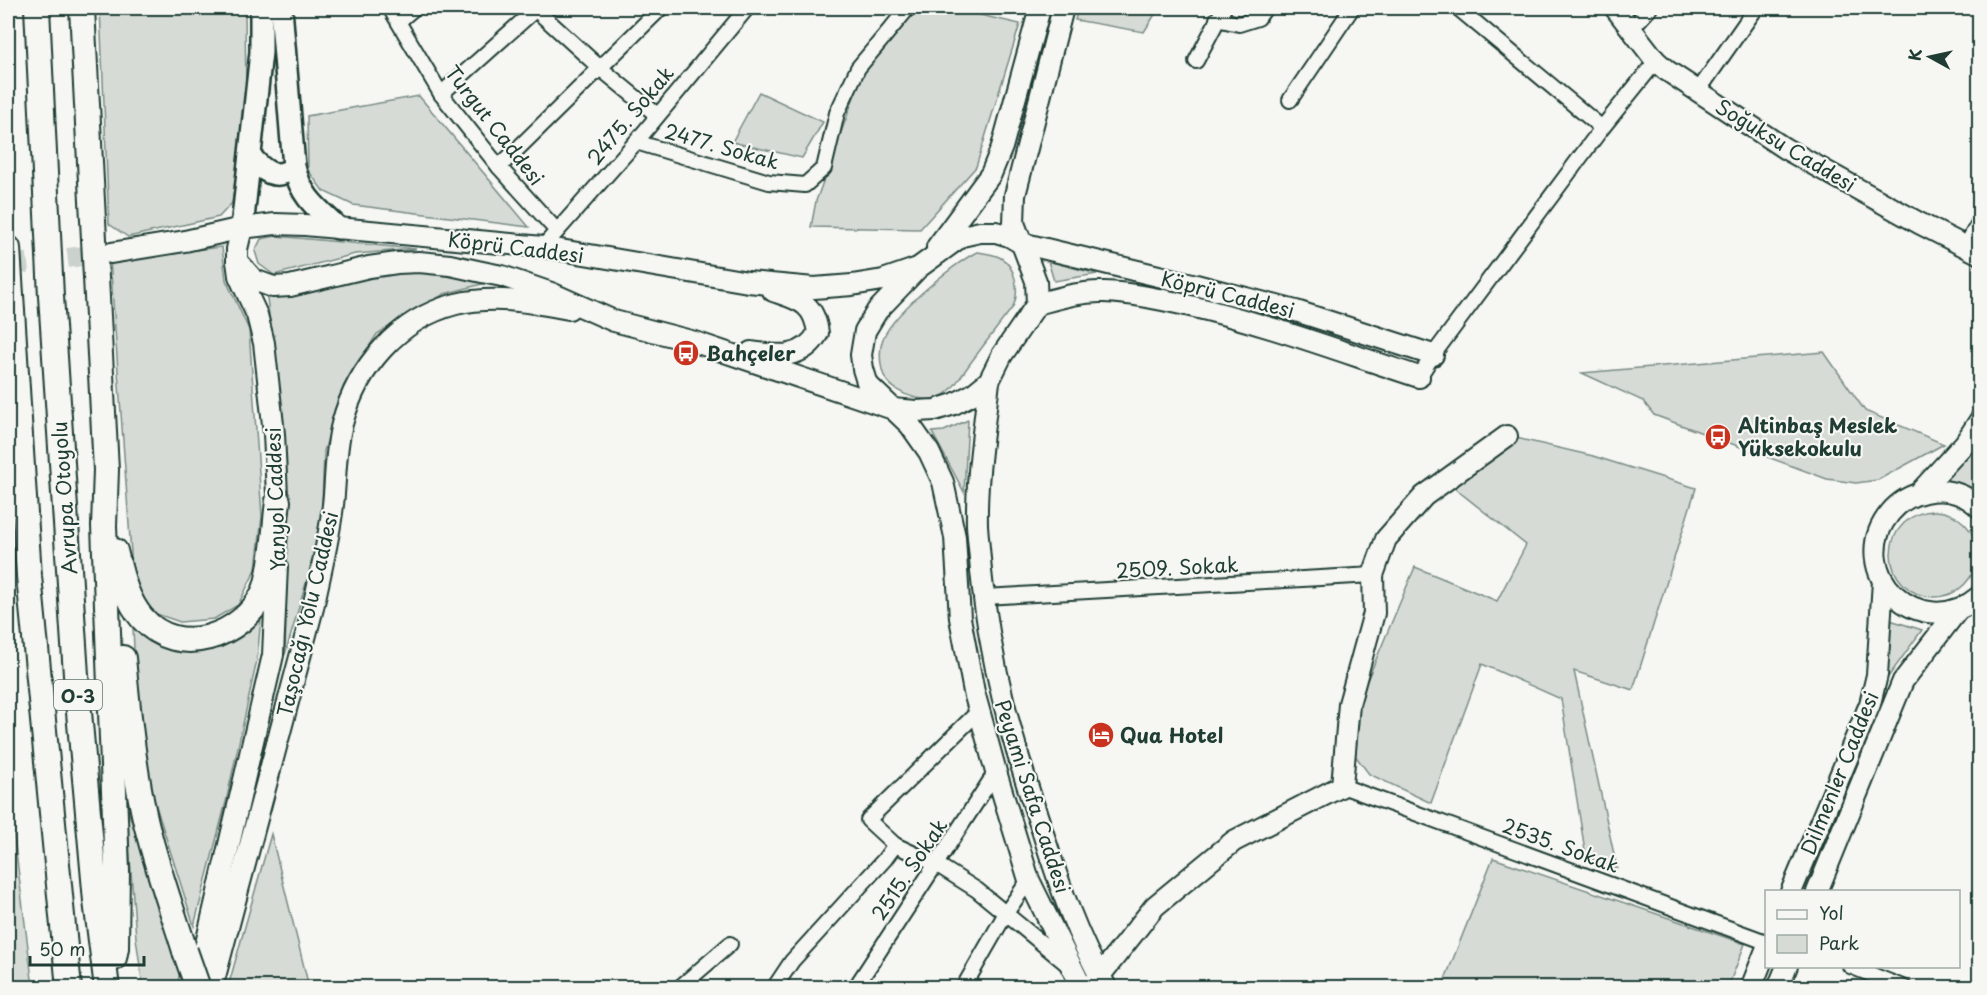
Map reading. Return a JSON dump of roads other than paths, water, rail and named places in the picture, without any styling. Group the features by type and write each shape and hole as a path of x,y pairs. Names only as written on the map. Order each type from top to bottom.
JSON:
{"highway":[{"name":"Avrupa Otoyolu","path":"37,8 51,307 77,690 96,901 107,985"},
{"path":"39,60 49,8"},
{"path":"82,8 106,470 129,714 144,812 156,859 197,987"},
{"name":"Avrupa Otoyolu","path":"8,248 29,576 69,987"},
{"path":"106,470 104,526 106,604 117,871 116,948 107,985"},
{"path":"115,551 126,592 133,606 151,627 180,639 196,640 214,636 241,622 256,605 265,589 278,501"}],"main road":[{"name":"Yanyol Caddesi","path":"197,987 273,655 277,602 278,501 274,434 264,343 257,315 239,276 237,261 261,52 261,8"},
{"path":"282,8 294,167 298,182 306,197 338,228"},
{"path":"1040,8 1002,147 991,174 937,247 877,311 865,331 862,362 868,385 910,425 929,452 943,482 955,537 960,618 979,711 1029,880 1078,979"},
{"path":"893,409 935,410 954,404 973,394 990,381 1002,355 1037,304 1036,281 1014,223 1015,195 1063,8"},
{"name":"Soğuksu Caddesi","path":"1615,8 1656,61 1698,91 1784,148 1972,250"},
{"path":"250,156 263,171 278,174 288,172 294,167"},
{"name":"Köprü Caddesi","path":"111,253 185,241 242,228 275,224 543,247 748,282 814,288 883,280 918,268"},
{"path":"918,268 962,237 971,234 996,232 1020,243"},
{"name":"Köprü Caddesi","path":"1020,243 1296,311 1433,356"},
{"name":"Köprü Caddesi","path":"237,261 254,280 273,287 397,263 419,262 450,265 502,276 551,293 614,321 695,342 893,409"},
{"path":"695,342 781,356 804,350 813,342 818,333 817,324 813,312 805,304 748,282"},
{"name":"Köprü Caddesi","path":"1037,304 1068,295 1103,292 1163,300 1235,316 1419,377"},
{"name":"Taşocağı Yolu Caddesi","path":"212,987 313,608 333,506 342,423 348,405 369,364 393,336 423,316 456,304 487,300 518,301 566,309 614,321"},
{"name":"Peyami Safa Caddesi","path":"990,381 981,454 977,526 984,597 1000,690 1017,755 1055,870 1099,983"},
{"path":"1919,493 1965,443 1980,420"},
{"path":"1099,983 1155,906 1234,841 1342,786 1349,704 1374,614 1373,575 1386,539 1424,496 1507,436"},
{"path":"1980,508 1961,495 1947,491 1933,490 1907,498 1886,517 1880,529 1876,555 1883,581 1893,594 1905,604 1921,611 1937,614 1966,608 1980,596"},
{"name":"Dilmenler Caddesi","path":"1791,890 1870,705 1877,675 1883,581"},
{"name":"Dilmenler Caddesi","path":"1817,890 1903,681 1966,608"},
{"path":"1751,987 1765,955"},
{"path":"1778,987 1786,968"}],"street":[{"name":"Turgut Caddesi","path":"390,8 441,94 499,167 556,231"},
{"path":"399,21 414,8"},
{"path":"441,94 535,8 600,68 657,115"},
{"path":"499,167 661,8"},
{"name":"2475. Sokak","path":"543,247 636,142 747,8"},
{"name":"2477. Sokak","path":"636,142 770,182 805,185 824,168 837,113 858,68 908,8"},
{"path":"1196,61 1220,13 1239,24 1258,18 1264,8"},
{"path":"1290,100 1352,8"},
{"path":"1458,8 1602,128"},
{"path":"1632,28 1650,8"},
{"path":"1698,91 1756,8"},
{"path":"1419,377 1602,128 1656,61"},
{"path":"1972,250 1980,221"},
{"name":"2509. Sokak","path":"984,597 1373,575"},
{"path":"979,711 868,820 895,845 936,864 977,890 1006,913 1078,979"},
{"name":"2515. Sokak","path":"855,987 996,772"},
{"name":"2535. Sokak","path":"1342,786 1765,941"},
{"path":"774,987 792,961 885,860 895,845"},
{"path":"963,987 1006,913 1029,880"},
{"path":"680,987 730,944"},
{"path":"1855,968 1905,987"}],"tunnel":[{"path":"8,265 109,253"}],"place":[{"name":"Bahçeler","path":"686,353"},
{"name":"Altinbaş Meslek Yüksekokulu","path":"1718,437"},
{"name":"Qua Hotel","path":"1101,735"}]}
